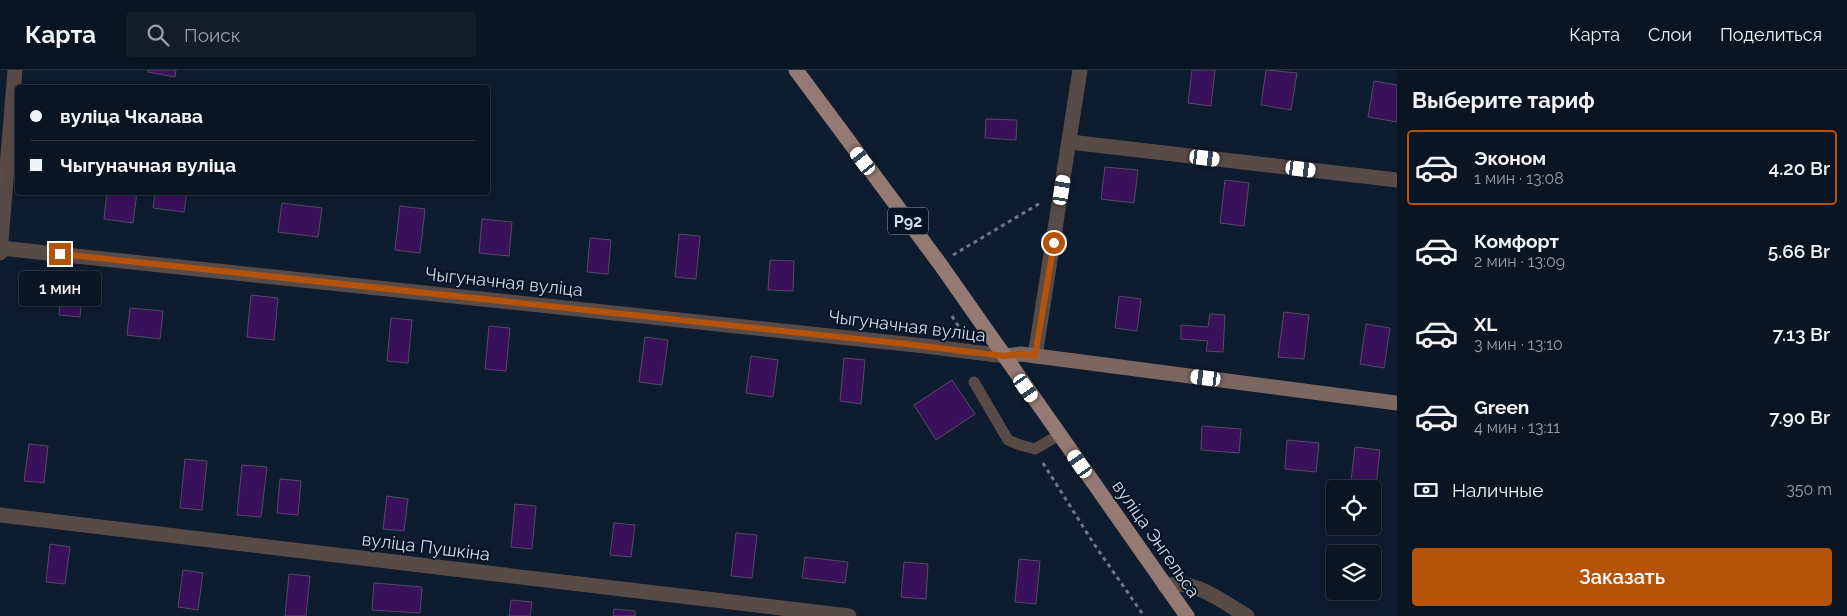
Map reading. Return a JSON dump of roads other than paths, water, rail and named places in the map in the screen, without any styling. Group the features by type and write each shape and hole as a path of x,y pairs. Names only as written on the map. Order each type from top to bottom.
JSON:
{"main road":[{"name":"вуліца Энгельса","path":"796,70 940,264 1187,616"},
{"path":"1004,356 1021,354 1397,403"}],"street":[{"path":"0,253 15,70"},
{"path":"1035,356 1080,70"},
{"path":"1070,142 1397,180"},
{"name":"Чыгуначная вуліца","path":"0,248 1004,356"},
{"name":"вуліца Пушкіна","path":"0,515 848,616"},
{"path":"1165,586 1175,583 1201,590 1246,616"}],"lane":[{"path":"974,382 1008,440 1035,449 1059,435"}]}
